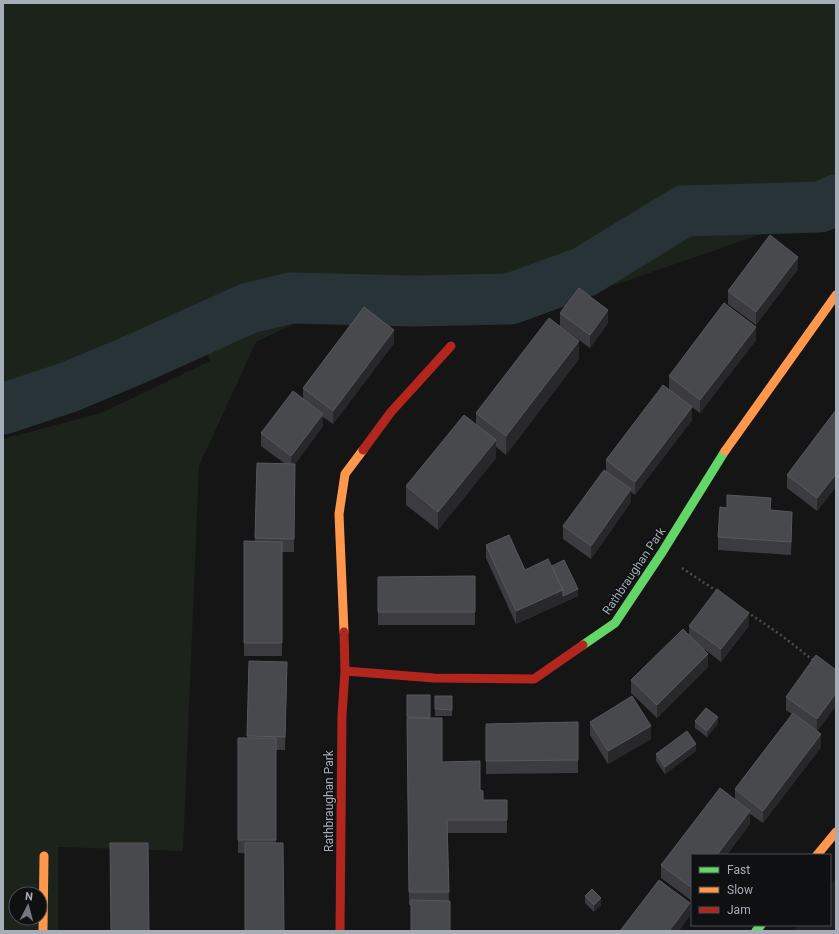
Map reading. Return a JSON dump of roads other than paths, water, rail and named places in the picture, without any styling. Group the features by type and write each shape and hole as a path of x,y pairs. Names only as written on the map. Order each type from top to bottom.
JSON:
{"street":[{"name":"Rathbraughan Park","path":"345,671 434,678 534,679 616,623 661,554 720,458 836,295"},
{"name":"Rathbraughan Park","path":"340,931 342,715 345,671 339,514 344,474 393,408 450,346"},
{"path":"818,854 836,832"},
{"path":"42,931 44,856"}],"waterway":[{"path":"3,409 69,387 136,359 249,308 291,298 413,301 510,299 584,272 684,211 820,207 836,200"}]}
